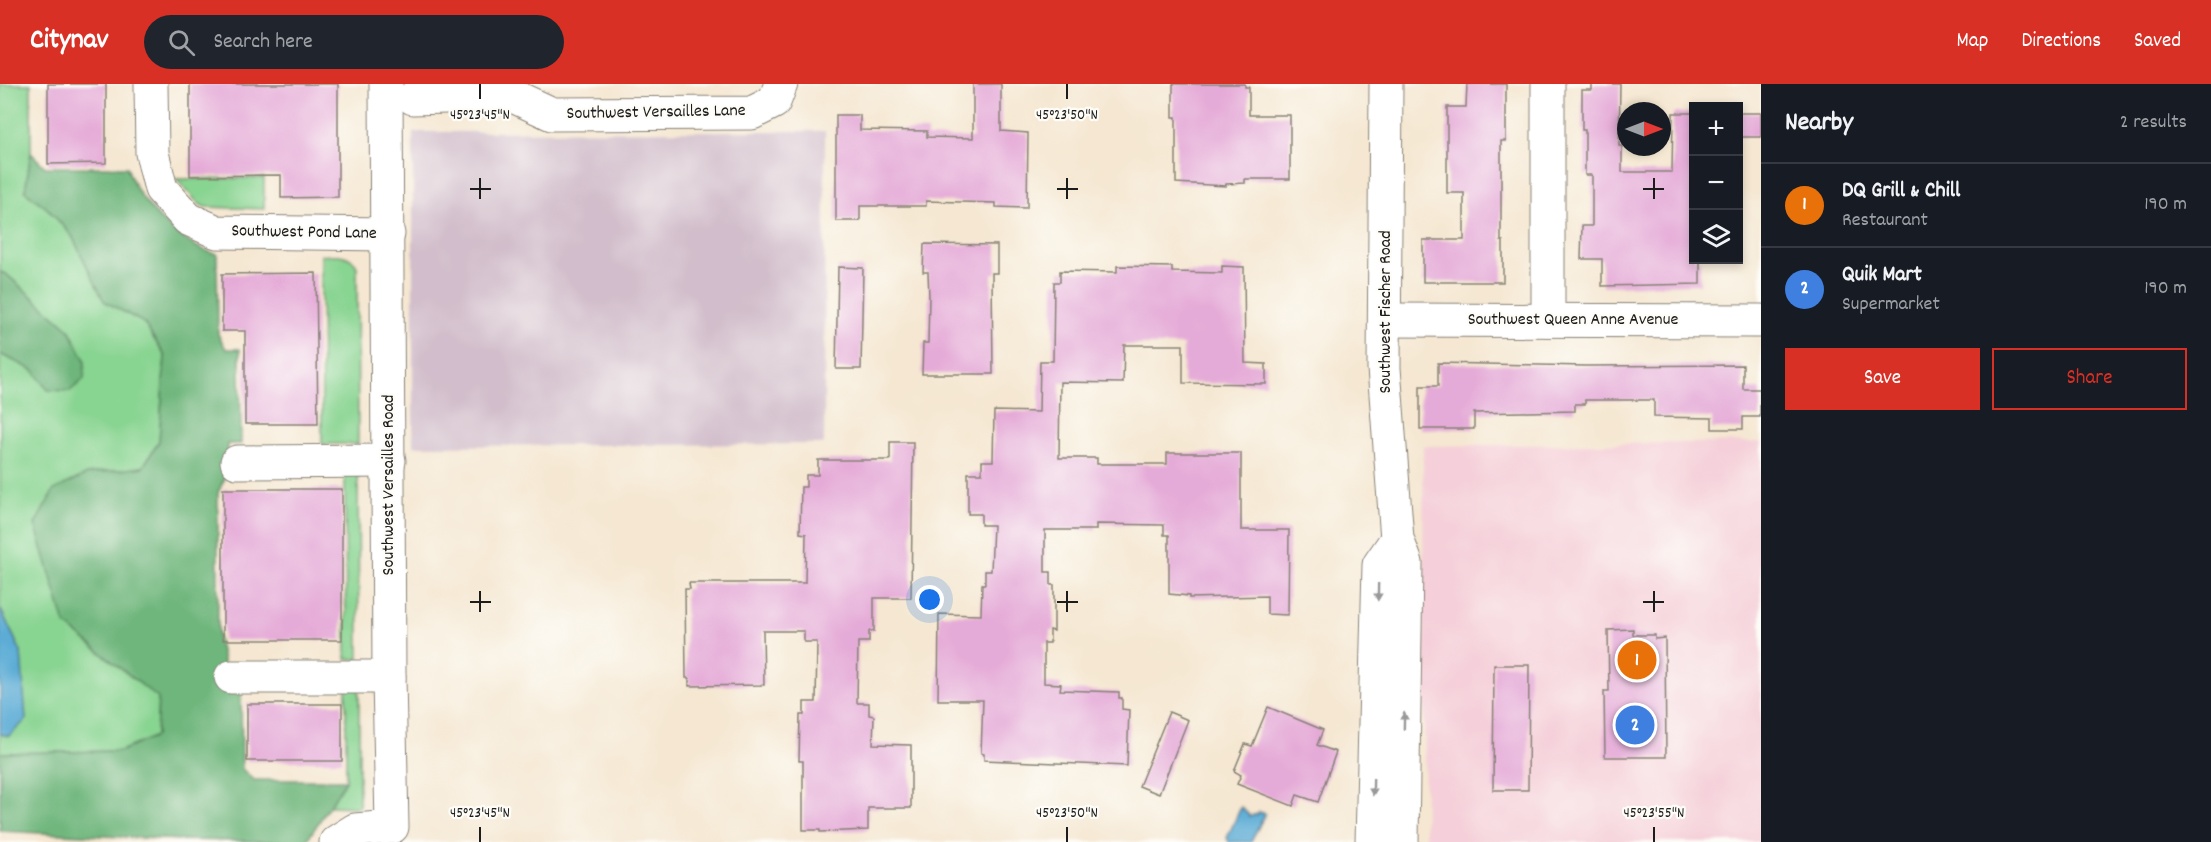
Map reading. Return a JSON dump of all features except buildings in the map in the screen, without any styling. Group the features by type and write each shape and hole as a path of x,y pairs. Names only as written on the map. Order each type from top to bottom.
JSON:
{"street":[{"name":"Southwest Pond Lane","path":"151,84 153,153 161,189 188,219 217,232 388,234"},
{"name":"Southwest Versailles Lane","path":"400,91 511,95 552,114 752,113 774,102 781,84"},
{"name":"Southwest Fischer Road","path":"1386,84 1384,368 1397,539 1406,563 1402,842"},
{"path":"1548,84 1548,320"},
{"name":"Southwest Versailles Road","path":"336,842 355,830 392,828 389,677 388,234 400,91"},
{"name":"Southwest Queen Anne Avenue","path":"1385,320 1761,321"},
{"path":"237,462 389,460"},
{"path":"1372,842 1379,565 1397,539"},
{"path":"231,677 389,677"}],"shaded area":[{"path":"825,131 824,444 413,446 413,132"},
{"path":"1761,442 1761,842 1425,842 1423,446"}],"green space":[{"path":"0,84 31,84 31,153 25,191 48,209 72,236 104,301 144,323 165,356 159,441 143,467 87,474 65,624 158,698 156,736 121,751 0,753 0,734 9,736 21,652 0,608 0,354 33,370 69,329 6,274 0,272"},
{"path":"31,153 45,167 127,167 141,195 163,221 189,242 217,254 218,334 226,349 240,349 241,444 228,444 228,471 218,493 218,638 223,660 224,686 241,686 242,769 254,780 346,780 306,842 184,840 0,831 0,753 121,751 156,736 158,698 65,624 35,524 54,490 87,474 143,467 159,441 165,356 144,323 104,301 72,236 48,209 25,191"},
{"path":"264,178 264,209 205,207 199,204 176,179"},
{"path":"321,255 346,257 357,267 358,444 322,444"},
{"path":"0,272 6,274 69,329 85,360 84,379 70,391 48,390 33,370 0,354"},
{"path":"345,470 358,470 359,659 346,659"},
{"path":"346,685 359,686 359,807 329,806 346,780"}],"water":[{"path":"0,608 21,652 26,720 9,736 0,734"},
{"path":"1241,807 1250,816 1259,812 1265,814 1251,842 1229,842 1227,838"}],"place":[{"name":"DQ Grill & Chill","path":"1637,660"},
{"name":"Quik Mart","path":"1635,725"}]}
